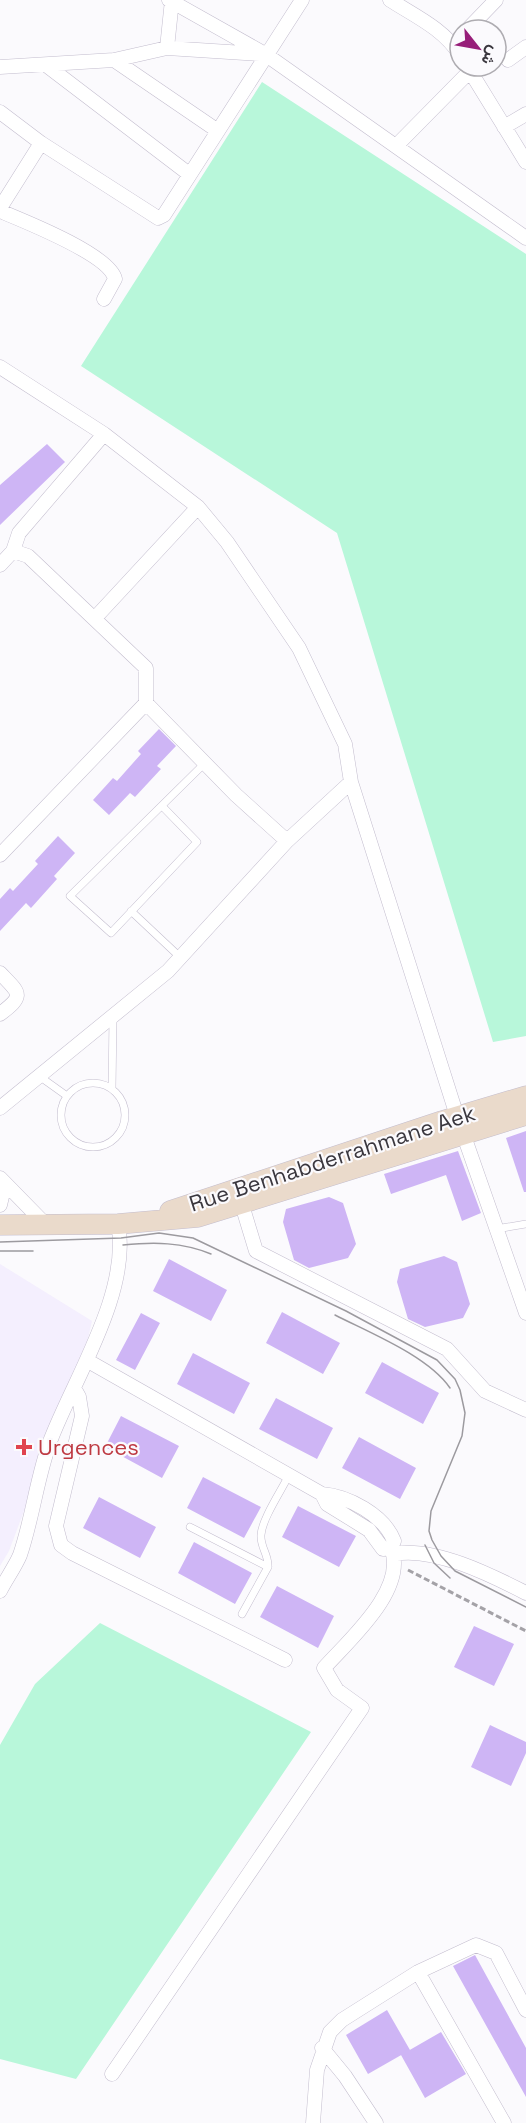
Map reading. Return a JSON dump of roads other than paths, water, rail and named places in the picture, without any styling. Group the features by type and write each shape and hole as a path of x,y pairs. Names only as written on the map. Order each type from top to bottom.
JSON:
{"main road":[{"name":"Rue Benhabderrahmane Aek","path":"139,1221 457,1116 526,1096"},
{"name":"Rue Benhabderrahmane Aek","path":"0,1226 118,1224 198,1216 242,1205 526,1115"}],"street":[{"path":"166,48 170,0 265,54 526,238"},
{"path":"0,112 41,143 158,218 164,215 265,54 302,0"},
{"path":"390,0 448,38"},
{"path":"479,18 496,0"},
{"path":"508,60 526,47"},
{"path":"0,67 114,60 166,48 265,54"},
{"path":"114,60 218,131"},
{"path":"45,65 189,174"},
{"path":"396,146 460,78"},
{"path":"474,78 526,162"},
{"path":"504,127 526,114"},
{"path":"41,143 0,210 56,234 109,268 115,279 104,299"},
{"path":"0,367 104,434 198,507 227,542 299,648 345,744 351,783 457,1116 526,1313"},
{"path":"0,565 13,551 19,533 104,434"},
{"path":"95,618 198,507"},
{"path":"0,855 146,703 146,668 28,556 13,551"},
{"path":"146,703 287,841"},
{"path":"0,1108 181,958 287,841 351,783"},
{"path":"0,973 19,996 16,1002 0,1014"},
{"path":"0,1205 2,1181"},
{"path":"2,1181 45,1224"},
{"path":"242,1205 256,1251 447,1349 485,1390 526,1410"},
{"path":"0,1591 19,1556 51,1441 88,1360 116,1280 121,1252 118,1224"},
{"path":"88,1360 322,1494 327,1504 369,1530 383,1549 393,1555 410,1551 472,1568 526,1593"},
{"path":"74,1388 82,1416 56,1526 61,1545 72,1553 285,1660"},
{"path":"112,2074 362,1708 337,1690 324,1668 379,1605 393,1579 393,1555"},
{"path":"313,2123 317,2070 322,2048 330,2032 342,2020 418,1972 477,1945 496,1953 526,2010"},
{"path":"418,1972 504,2123"},
{"path":"322,2048 345,2076 376,2123"}],"lane":[{"path":"162,806 197,842 111,933 70,896 205,763"},
{"path":"131,911 181,958"},
{"path":"112,1089 113,1016"},
{"path":"39,1076 67,1096"},
{"path":"83,1084 103,1084 112,1089 124,1108 121,1129 105,1144 95,1147 84,1146 67,1135 61,1115 67,1096 83,1084"},
{"path":"496,1229 526,1224"},
{"path":"242,1614 268,1567 268,1559 261,1542 262,1529 289,1475"},
{"path":"190,1527 268,1567"}],"tram line":[{"path":"0,1242 121,1238 159,1233 193,1238 346,1311 437,1360 455,1379 465,1413 462,1436 431,1511 429,1531 432,1540 441,1556 455,1571 526,1607"},
{"path":"123,1245 168,1244 189,1247 211,1254"},
{"path":"0,1251 33,1251"},
{"path":"335,1315 413,1356 440,1376 450,1388"},
{"path":"425,1545 434,1563 450,1578"}],"place":[{"name":"Urgences","path":"24,1447"}]}
